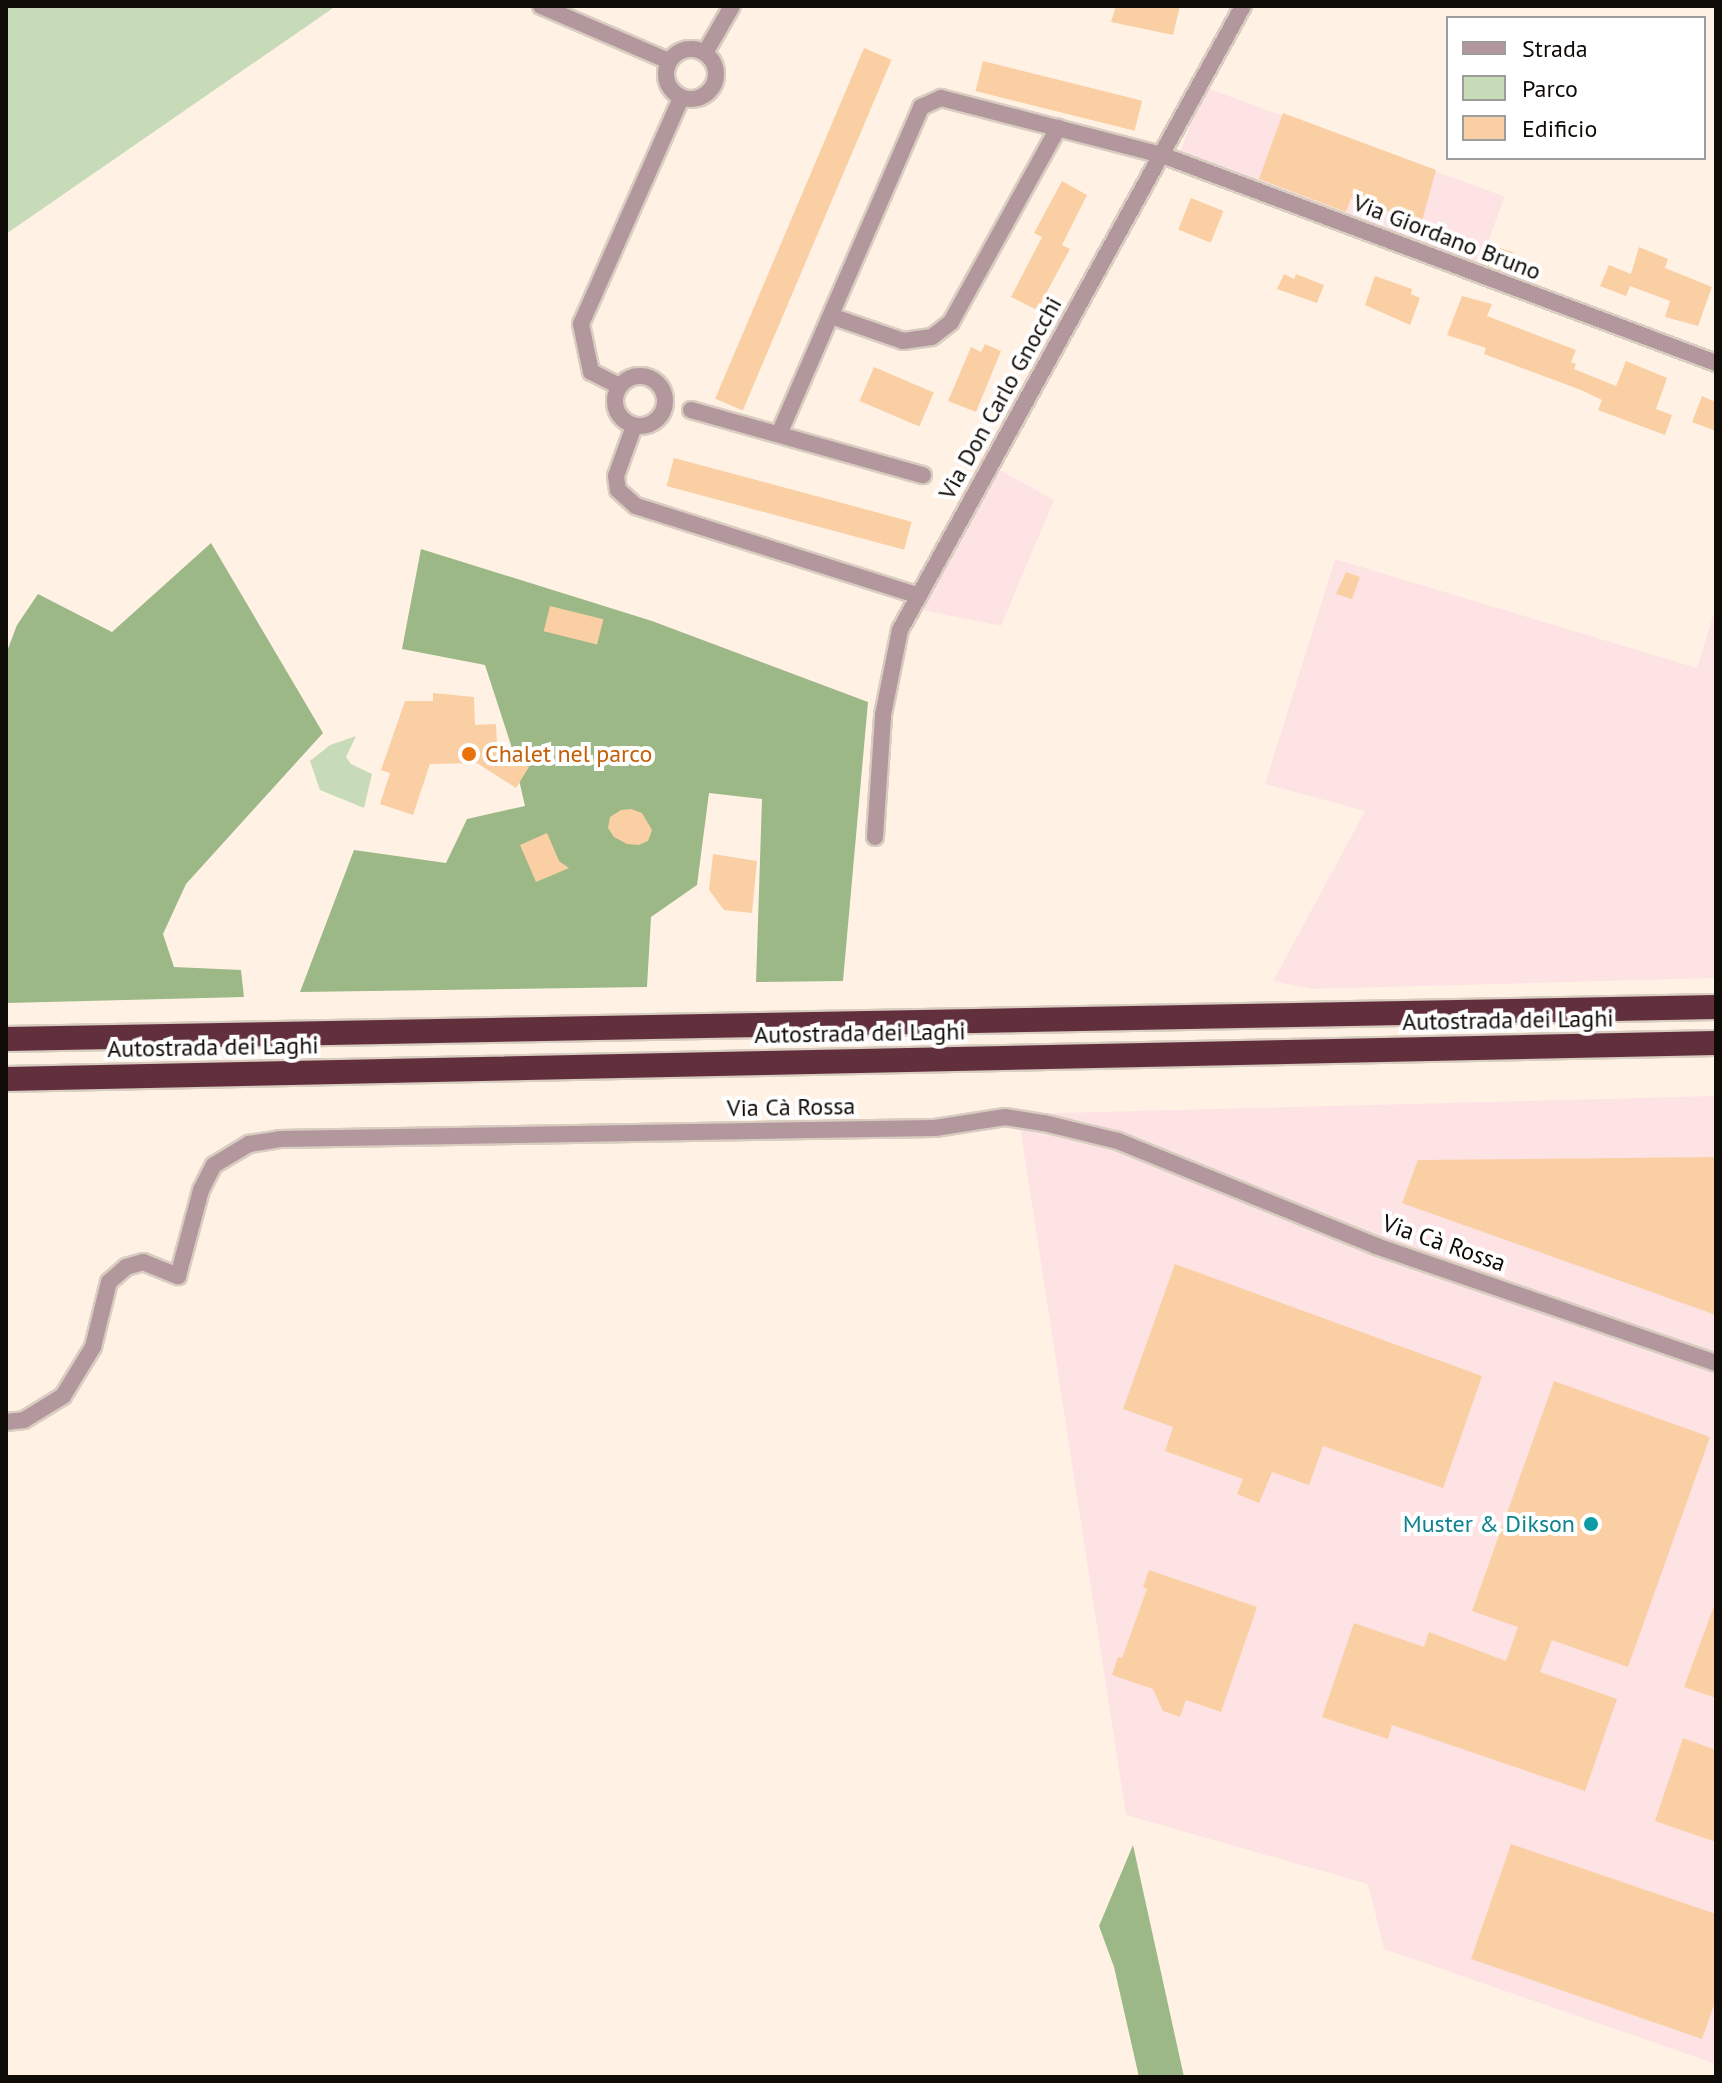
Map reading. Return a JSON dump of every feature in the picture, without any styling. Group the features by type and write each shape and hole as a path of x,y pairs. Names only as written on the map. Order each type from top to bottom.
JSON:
{"highway":[{"name":"Autostrada dei Laghi","path":"6,1039 1716,1007"},
{"name":"Autostrada dei Laghi","path":"6,1079 1716,1043"}],"street":[{"path":"541,6 669,61"},
{"path":"705,53 732,6"},
{"name":"Via Don Carlo Gnocchi","path":"875,837 883,715 900,630 1243,6"},
{"path":"681,50 705,53 715,66 715,83 697,99 681,98 668,86 665,69 669,61 681,50"},
{"path":"619,386 591,372 581,324 681,98"},
{"name":"Via Giordano Bruno","path":"779,434 921,107 941,98 1162,155 1716,363"},
{"path":"831,316 903,341 932,337 951,322 1058,128"},
{"path":"619,386 641,375 662,387 665,403 658,419 634,426"},
{"path":"619,386 616,410 634,426"},
{"path":"691,410 923,475"},
{"path":"634,426 616,476 618,490 636,506 919,596"},
{"name":"Via Cà Rossa","path":"6,1422 24,1420 63,1396 93,1347 109,1282 126,1267 143,1262 160,1266 178,1276 201,1190 214,1165 249,1144 279,1139 935,1128 1005,1117 1031,1121 1118,1141 1376,1246 1716,1363"}],"shaded area":[{"path":"1204,87 1505,196 1476,275 1175,166"},
{"path":"996,468 1054,500 1001,626 912,608"},
{"path":"1335,559 1697,668 1716,606 1716,978 1311,989 1273,981 1365,811 1265,784"},
{"path":"1716,1096 1716,2064 1384,1949 1368,1884 1126,1815 1018,1114"}],"green space":[{"path":"6,6 336,6 6,234"},
{"path":"211,543 323,733 186,884 163,934 174,967 241,970 244,997 7,1003 6,654 17,625 38,594 112,632"},
{"path":"421,549 652,621 868,702 843,981 756,982 762,799 709,793 697,885 651,917 647,987 300,992 354,850 446,863 467,819 525,806 511,745 485,665 402,649"},
{"path":"356,736 346,757 351,764 372,774 364,808 320,790 310,761 330,745"},
{"path":"1133,1845 1184,2077 1139,2077 1114,1967 1099,1926"}],"building":[{"path":"1116,6 1180,6 1173,35 1111,22"},
{"path":"864,48 892,60 743,410 715,399"},
{"path":"983,61 1142,101 1135,131 976,91"},
{"path":"1283,113 1436,170 1421,224 1351,198 1346,212 1259,179"},
{"path":"1062,181 1087,195 1062,245 1070,249 1037,310 1011,297 1042,237 1034,233"},
{"path":"1191,198 1223,211 1211,243 1178,230"},
{"path":"1494,246 1513,252 1507,272 1488,266"},
{"path":"1639,247 1668,259 1665,268 1712,287 1698,326 1665,317 1670,301 1630,286 1626,296 1600,286 1609,265 1631,274"},
{"path":"1284,274 1294,279 1296,274 1324,285 1317,303 1277,289"},
{"path":"1375,276 1412,289 1411,294 1420,298 1410,325 1365,305"},
{"path":"1462,296 1492,304 1487,316 1576,350 1571,362 1576,364 1574,369 1616,386 1626,361 1667,378 1656,409 1672,415 1665,435 1598,410 1602,400 1581,390 1484,354 1486,348 1447,335"},
{"path":"985,344 1001,351 976,412 948,401 971,347 981,352"},
{"path":"874,367 934,392 919,426 860,401"},
{"path":"1702,396 1716,402 1716,431 1692,422"},
{"path":"674,458 912,522 904,550 666,486"},
{"path":"1346,572 1360,577 1352,599 1336,594"},
{"path":"550,606 603,619 597,645 544,631"},
{"name":"Chalet nel parco","path":"433,693 474,697 475,725 496,724 497,747 529,767 516,788 477,763 430,764 413,815 380,804 390,773 381,770 405,701 433,701"},
{"path":"631,809 642,813 652,830 648,841 639,845 627,844 614,837 608,828 610,817 621,810"},
{"path":"547,833 559,861 569,868 536,882 520,845"},
{"path":"713,854 757,861 752,913 724,910 709,890"},
{"path":"1716,1157 1716,1315 1402,1203 1418,1160"},
{"path":"1175,1264 1482,1376 1443,1488 1323,1446 1309,1485 1272,1472 1259,1503 1237,1494 1243,1479 1165,1451 1173,1427 1123,1409"},
{"path":"1554,1381 1710,1437 1628,1667 1552,1640 1540,1672 1617,1699 1585,1791 1392,1725 1388,1739 1322,1717 1354,1623 1424,1647 1429,1632 1506,1661 1518,1627 1472,1611"},
{"path":"1149,1570 1257,1607 1221,1712 1186,1700 1180,1717 1163,1711 1153,1689 1112,1675 1118,1657 1122,1658 1147,1589 1143,1587"},
{"path":"1716,1606 1716,1698 1684,1687"},
{"path":"1683,1738 1716,1750 1716,1842 1655,1821"},
{"path":"1511,1844 1716,1914 1716,1999 1702,2039 1471,1959"}],"place":[{"name":"Chalet nel parco","path":"469,754"},
{"name":"Muster & Dikson","path":"1591,1524"}]}
